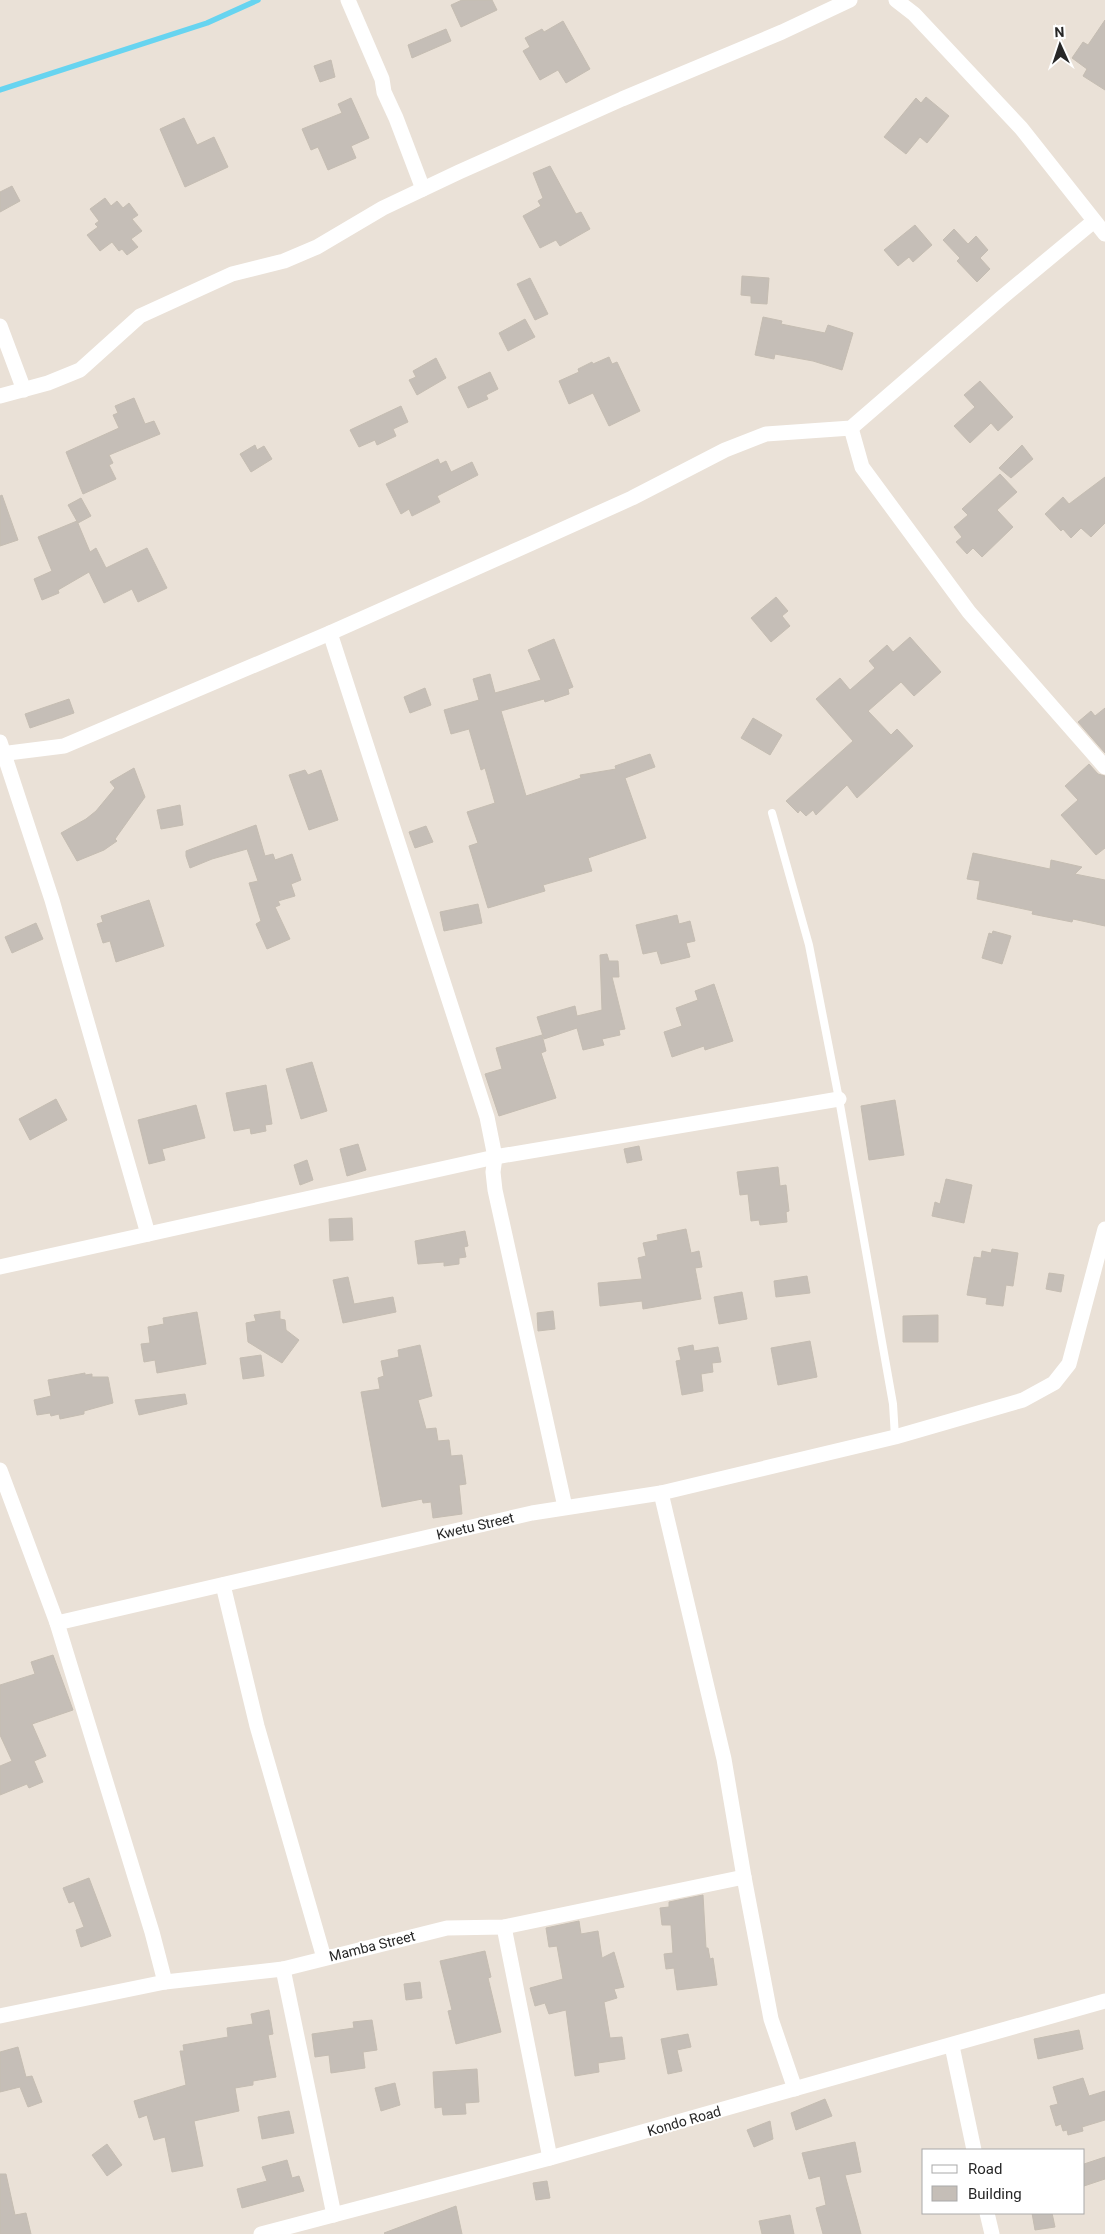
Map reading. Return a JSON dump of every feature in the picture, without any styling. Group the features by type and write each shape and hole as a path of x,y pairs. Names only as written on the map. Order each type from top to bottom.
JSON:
{"street":[{"path":"348,0 382,79 384,92 423,189"},
{"path":"0,396 48,383 80,370 140,316 232,274 284,261 317,247 383,208 423,189 622,99 782,32 850,0"},
{"path":"896,0 904,4 914,14 1021,128 1105,234"},
{"path":"148,1234 52,900 1,750 64,746 330,633 632,498 725,450 766,434 852,428 1000,299 1094,222"},
{"path":"0,326 24,390"},
{"path":"852,428 862,467 964,605 1105,767"},
{"path":"330,633 487,1117 495,1157 493,1172 495,1190 565,1507"},
{"path":"0,1267 495,1157 839,1099"},
{"name":"Kwetu Street","path":"57,1622 532,1513 661,1493 895,1437 1022,1400 1054,1384 1069,1364 1105,1229"},
{"path":"0,1470 57,1622 152,1932 165,1982"},
{"path":"661,1493 724,1759 771,2019 795,2090"},
{"path":"223,1585 257,1726 324,1958"},
{"name":"Mamba Street","path":"0,2016 165,1982 283,1969 447,1928 504,1927 744,1877"},
{"path":"504,1927 550,2158"},
{"path":"283,1969 334,2215"},
{"name":"Kondo Road","path":"261,2234 550,2158 952,2046 1105,2001"},
{"path":"952,2046 974,2149"},
{"path":"987,2214 992,2234"}],"lane":[{"path":"772,813 809,945 839,1099 893,1404 895,1437"}],"building":[{"path":"462,0 492,0 497,10 461,27 451,5"},
{"path":"1105,20 1105,90 1083,76 1087,69 1072,58 1083,42 1088,45"},
{"path":"563,21 590,69 566,83 558,70 540,80 523,51 530,47 525,38 542,29 544,32"},
{"path":"446,29 451,41 412,58 408,45"},
{"path":"331,60 335,77 320,82 314,66"},
{"path":"926,97 949,116 927,143 920,137 906,154 884,137 916,98 921,103"},
{"path":"351,98 369,138 351,146 356,158 328,170 318,147 311,150 302,129 342,113 338,104"},
{"path":"184,118 197,145 214,137 228,167 185,187 160,129"},
{"path":"550,166 576,214 581,212 590,229 560,246 556,240 540,248 523,216 541,206 538,201 543,198 533,173"},
{"path":"12,186 20,201 0,212 0,192"},
{"path":"105,198 111,206 117,201 123,208 129,203 138,215 132,219 142,231 131,239 138,247 127,255 122,249 119,251 112,242 100,251 87,235 98,227 95,224 99,221 90,209"},
{"path":"915,225 932,245 913,262 909,257 898,266 884,250"},
{"path":"954,229 968,244 976,236 988,250 980,258 990,269 977,282 957,261 960,258 943,240"},
{"path":"742,276 769,278 767,304 751,303 751,296 741,295"},
{"path":"530,278 548,314 535,320 517,284"},
{"path":"763,317 782,321 781,324 825,333 828,325 853,333 842,370 813,361 775,354 774,359 755,355"},
{"path":"525,319 535,337 508,351 499,333"},
{"path":"609,357 612,364 617,362 640,411 609,426 593,393 569,404 559,381 579,372 578,369 592,362 593,364"},
{"path":"436,358 446,378 417,395 409,380 416,377 413,371"},
{"path":"490,372 498,389 486,395 488,399 468,408 458,387"},
{"path":"980,381 1013,417 998,431 991,423 970,443 954,426 975,407 964,395"},
{"path":"134,398 145,424 154,421 160,434 109,455 113,463 109,465 116,479 83,494 66,452 119,428 113,415 118,413 115,406"},
{"path":"401,406 408,422 393,429 396,436 377,445 375,440 359,447 350,430"},
{"path":"255,445 257,450 264,446 272,459 251,472 240,454"},
{"path":"1022,445 1033,459 1011,478 999,468"},
{"path":"438,459 440,464 446,461 451,472 472,462 478,475 437,496 440,502 412,516 409,509 401,514 386,484"},
{"path":"1000,474 1017,492 997,510 1013,527 982,557 973,548 967,554 956,542 962,537 954,527 968,515 962,509"},
{"path":"1105,477 1105,523 1091,537 1081,528 1071,538 1063,529 1061,531 1045,514 1063,497 1069,504"},
{"path":"2,495 18,540 0,546 0,496"},
{"path":"81,498 91,516 78,523 68,505"},
{"path":"77,521 90,552 96,548 106,568 147,548 167,588 138,602 132,589 104,603 89,572 58,590 59,593 42,600 34,579 52,571 38,537"},
{"path":"776,597 788,611 782,616 790,626 771,642 751,618"},
{"path":"910,637 941,672 914,696 901,682 868,711 891,735 897,729 913,746 857,798 847,785 816,815 813,810 806,816 800,810 798,813 786,801 853,741 816,699 840,678 850,690 875,668 869,661 887,645 893,652"},
{"path":"554,639 573,687 568,689 569,694 545,702 544,699 501,711 526,796 581,778 580,775 616,769 615,766 650,754 655,767 625,778 646,838 588,858 592,871 543,885 545,891 488,908 469,846 478,843 467,812 495,803 485,768 481,770 469,729 451,734 444,710 479,700 473,679 490,674 495,693 541,680 528,650"},
{"path":"425,688 431,705 410,713 404,697"},
{"path":"69,699 74,713 30,728 25,714"},
{"path":"1105,708 1105,753 1078,722 1091,711 1095,716"},
{"path":"753,718 782,735 770,755 741,738"},
{"path":"1089,764 1098,774 1105,776 1105,848 1096,855 1061,815 1078,800 1065,786"},
{"path":"134,768 145,797 115,839 117,841 104,850 77,861 61,833 96,811 115,788 110,782"},
{"path":"305,770 308,775 321,770 338,820 309,830 289,775"},
{"path":"180,805 183,825 161,829 157,810"},
{"path":"256,825 265,856 273,854 275,860 292,854 301,880 291,884 295,896 278,901 280,905 275,907 290,939 267,949 256,924 261,921 249,883 258,881 247,849 212,859 190,868 186,856 186,851"},
{"path":"426,826 433,842 415,848 409,832"},
{"path":"973,853 1050,869 1051,860 1082,867 1075,874 1105,880 1105,926 1073,919 1072,922 1032,914 1033,911 977,899 980,881 967,879"},
{"path":"149,900 164,946 116,962 110,941 103,943 97,924 103,922 101,916"},
{"path":"478,904 482,923 444,931 440,912"},
{"path":"677,915 679,924 690,921 695,941 686,943 690,957 661,964 657,951 643,954 636,925"},
{"path":"36,923 43,939 12,953 5,937"},
{"path":"993,931 1011,936 1002,964 982,958 989,933 992,934"},
{"path":"607,954 609,961 618,961 619,977 612,977 625,1029 619,1030 620,1035 602,1039 604,1045 583,1050 577,1028 544,1039 537,1017 575,1006 577,1016 602,1010 600,955"},
{"path":"714,984 733,1041 705,1050 704,1046 672,1057 664,1032 682,1026 676,1008 698,1000 695,991"},
{"path":"542,1035 546,1051 541,1053 556,1098 499,1116 485,1074 502,1069 496,1048"},
{"path":"312,1062 327,1111 301,1119 286,1069"},
{"path":"266,1085 272,1124 265,1125 266,1131 251,1134 250,1128 234,1131 226,1093"},
{"path":"56,1099 67,1120 30,1140 19,1119"},
{"path":"895,1100 904,1155 869,1160 861,1106"},
{"path":"196,1105 205,1138 162,1149 165,1160 149,1164 138,1120"},
{"path":"358,1144 366,1170 347,1176 340,1149"},
{"path":"639,1146 642,1160 627,1163 624,1149"},
{"path":"307,1160 313,1180 300,1185 294,1165"},
{"path":"778,1167 780,1186 786,1185 789,1211 786,1212 787,1222 760,1225 759,1220 751,1221 748,1194 740,1195 737,1172"},
{"path":"946,1179 972,1185 964,1223 932,1216 935,1202 940,1204"},
{"path":"352,1218 353,1240 330,1241 329,1219"},
{"path":"686,1229 691,1253 699,1251 702,1267 695,1268 701,1299 643,1309 642,1301 600,1306 598,1283 642,1279 638,1258 646,1256 643,1243 658,1240 657,1235"},
{"path":"465,1231 468,1246 464,1247 466,1257 459,1258 459,1264 444,1266 444,1262 418,1264 415,1241"},
{"path":"992,1249 1018,1253 1013,1286 1006,1285 1003,1306 986,1304 987,1298 967,1295 974,1257 981,1258 982,1251 991,1253"},
{"path":"1049,1273 1064,1275 1061,1292 1046,1289"},
{"path":"807,1276 810,1293 776,1297 774,1281"},
{"path":"348,1277 354,1304 393,1297 396,1312 343,1323 333,1280"},
{"path":"742,1292 747,1319 719,1324 714,1297"},
{"path":"280,1311 280,1319 285,1320 286,1330 299,1340 282,1363 248,1342 246,1323 256,1321 254,1315"},
{"path":"553,1311 555,1329 538,1331 537,1313"},
{"path":"197,1312 206,1364 157,1373 155,1360 144,1362 141,1344 150,1343 148,1327 164,1324 163,1318"},
{"path":"938,1315 938,1342 903,1342 903,1316"},
{"path":"810,1341 817,1377 778,1385 771,1348"},
{"path":"420,1345 432,1396 418,1400 426,1429 436,1428 438,1441 449,1440 451,1456 462,1455 466,1484 459,1485 462,1514 433,1518 431,1502 423,1503 422,1499 382,1507 361,1392 380,1389 378,1378 384,1376 381,1361 399,1357 398,1350"},
{"path":"693,1345 694,1351 718,1347 721,1362 712,1363 713,1372 701,1374 703,1391 682,1395 676,1361 681,1360 678,1348"},
{"path":"261,1355 264,1376 243,1379 240,1358"},
{"path":"85,1373 85,1375 92,1374 92,1377 108,1377 113,1403 84,1411 84,1414 60,1419 59,1414 51,1416 50,1413 37,1415 34,1400 51,1396 48,1380"},
{"path":"185,1394 187,1404 139,1415 135,1400"},
{"path":"53,1655 73,1710 32,1724 46,1756 34,1761 43,1782 29,1788 27,1784 0,1795 0,1766 12,1761 0,1735 0,1685 35,1674 31,1662"},
{"path":"89,1878 111,1936 81,1947 76,1930 84,1927 74,1901 69,1903 63,1888"},
{"path":"703,1895 706,1948 708,1948 710,1959 713,1958 717,1985 677,1990 674,1968 666,1969 664,1954 673,1953 671,1925 662,1925 660,1908 669,1907 669,1902"},
{"path":"579,1921 581,1934 598,1931 602,1958 614,1952 624,1987 614,1989 617,1998 604,2002 610,2038 622,2037 625,2059 598,2063 599,2072 575,2076 566,2010 549,2014 545,2003 535,2006 530,1988 563,1979 557,1946 549,1947 546,1928"},
{"path":"485,1951 491,1977 488,1978 501,2032 456,2044 448,2011 452,2010 440,1961"},
{"path":"420,1982 422,1998 406,2000 404,1984"},
{"path":"269,2010 273,2034 268,2035 276,2077 253,2081 253,2085 235,2088 239,2111 194,2121 203,2166 172,2172 165,2137 154,2140 147,2115 139,2118 134,2101 186,2085 180,2051 184,2051 183,2045 228,2037 227,2028 253,2024 251,2014"},
{"path":"372,2020 377,2050 363,2052 365,2068 331,2073 329,2055 315,2057 312,2034 354,2028 353,2022"},
{"path":"1079,2030 1083,2049 1038,2059 1034,2039"},
{"path":"688,2034 691,2047 677,2050 682,2071 668,2074 661,2039"},
{"path":"18,2047 26,2077 32,2076 42,2102 28,2107 20,2087 0,2092 0,2052"},
{"path":"477,2069 479,2102 465,2103 466,2114 443,2115 442,2107 435,2108 433,2072"},
{"path":"1083,2078 1089,2096 1105,2091 1105,2120 1082,2127 1083,2131 1068,2135 1067,2130 1063,2131 1061,2124 1056,2126 1050,2106 1058,2104 1053,2087"},
{"path":"395,2083 400,2105 381,2111 375,2088"},
{"path":"825,2099 832,2116 796,2130 791,2113"},
{"path":"289,2111 294,2133 262,2139 258,2117"},
{"path":"770,2121 773,2139 754,2147 747,2130"},
{"path":"855,2142 861,2172 845,2175 861,2234 823,2234 816,2208 826,2205 820,2176 809,2179 802,2153"},
{"path":"107,2144 122,2165 107,2176 92,2155"},
{"path":"1105,2157 1105,2179 1085,2186 1085,2164"},
{"path":"287,2160 292,2178 299,2176 304,2191 242,2208 237,2189 267,2181 262,2167"},
{"path":"0,2174 6,2174 15,2215 26,2213 31,2234 0,2234"},
{"path":"547,2181 550,2198 536,2200 533,2183"},
{"path":"456,2206 462,2234 384,2233"},
{"path":"1032,2214 1052,2214 1055,2227 1035,2230"},
{"path":"790,2215 794,2234 762,2234 759,2221"}],"waterway":[{"path":"0,90 207,23 258,0"}]}
